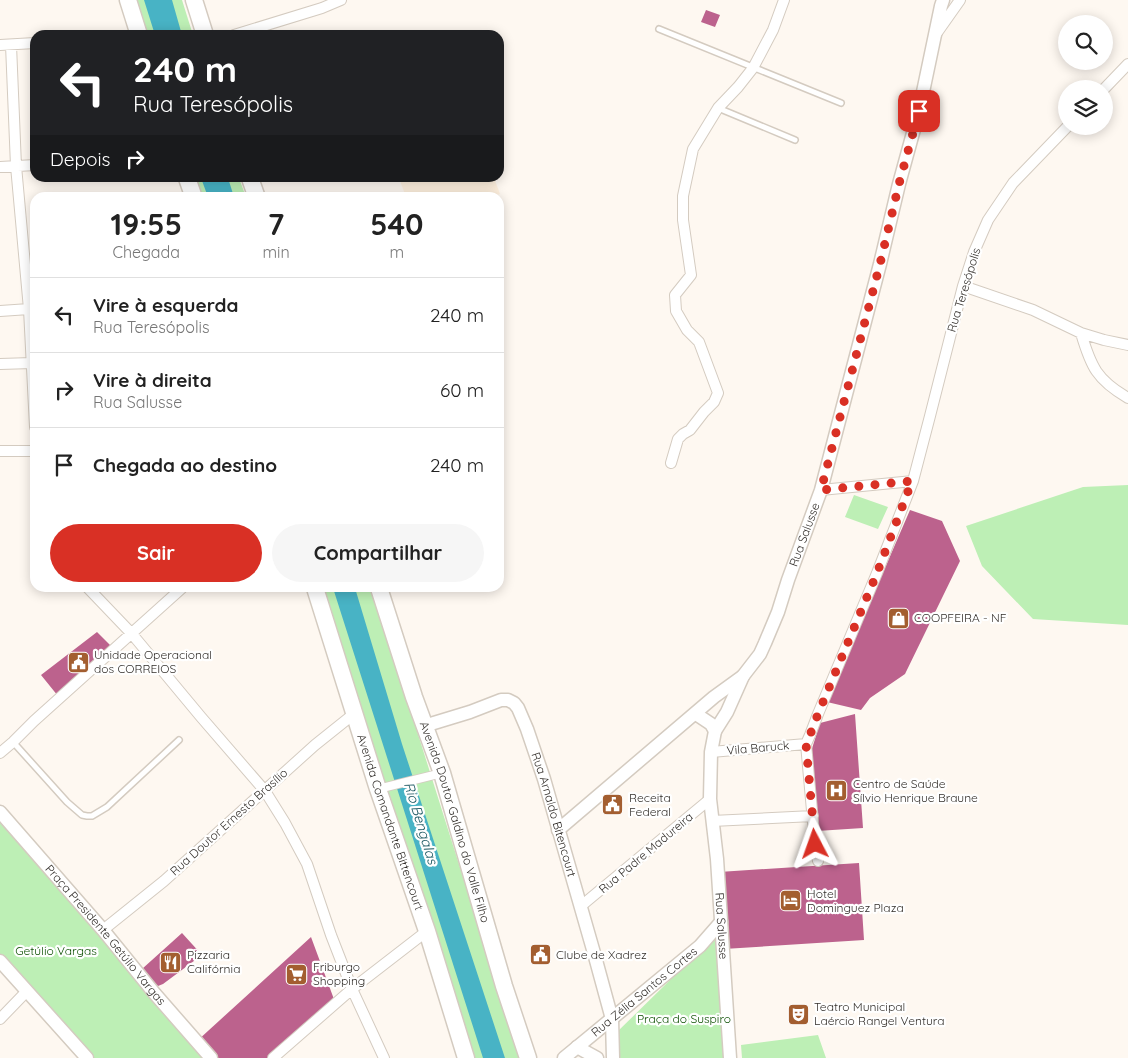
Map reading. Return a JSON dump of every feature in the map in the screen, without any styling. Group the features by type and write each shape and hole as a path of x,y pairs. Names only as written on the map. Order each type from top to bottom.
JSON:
{"main road":[{"path":"128,0 138,30"},
{"path":"194,0 203,30"},
{"name":"Avenida Comandante Bittencourt","path":"317,592 378,789 427,930 466,1058"},
{"name":"Avenida Doutor Galdino do Valle Filho","path":"380,592 405,671 442,773 504,986 528,1058"}],"street":[{"path":"250,30 322,8 341,0"},
{"path":"671,464 678,439 690,430 714,402 718,393 699,342 686,330 676,311 675,295 691,274 683,220 683,196 693,149 718,108 753,68 773,30 784,0"},
{"name":"Rua Salusse","path":"743,676 760,654 778,612 821,490 919,111 943,0"},
{"path":"935,35 960,0"},
{"path":"0,46 30,43"},
{"path":"11,45 16,166 30,316"},
{"path":"1113,80 1128,64"},
{"name":"Rua Teresópolis","path":"818,861 806,744 877,573 912,481 963,286 974,252 988,220 1012,182 1059,135"},
{"path":"0,167 30,165"},
{"path":"963,286 1032,310 1081,333 1128,345"},
{"path":"0,311 29,309"},
{"path":"1081,333 1089,359 1096,373 1106,384 1128,398"},
{"path":"0,364 30,363"},
{"path":"0,451 30,450"},
{"path":"821,490 912,481"},
{"path":"92,592 132,634 265,791 307,864 352,989 384,1058"},
{"path":"0,753 178,592"},
{"path":"558,830 714,698 743,676"},
{"path":"696,714 711,724 715,731 727,712 743,676"},
{"name":"Rua Arnaldo Bitencourt","path":"424,726 501,700 508,700 514,703 522,716 544,779 612,1019 613,1058"},
{"name":"Rua Doutor Ernesto Brasílio","path":"103,930 164,881 315,745 355,713"},
{"name":"Rua Salusse","path":"715,731 711,752 710,799 717,859 730,1058"},
{"name":"Vila Baruck","path":"711,752 806,744"},
{"path":"378,789 442,773"},
{"name":"Rua Padre Madureira","path":"581,906 710,799"},
{"name":"Praça Presidente Getúlio Vargas","path":"0,812 211,1058"},
{"path":"712,821 813,816"},
{"name":"Rua Zélia Santos Cortes","path":"564,1058 700,946 721,922"},
{"path":"273,1058 352,989 427,930"},
{"path":"0,961 87,1058"},
{"path":"0,1019 27,991"},
{"path":"577,1047 597,1058"}],"lane":[{"path":"659,29 841,103"},
{"path":"718,108 795,140"},
{"path":"13,742 76,811 82,815 92,816 108,807 179,740"}],"shaded area":[{"path":"400,182 496,182 499,192 404,192"}],"green space":[{"path":"137,0 182,0 191,30 146,30"},
{"path":"194,182 240,182 244,192 198,192"},
{"path":"1128,485 1128,625 1033,619 982,566 966,526 1083,487"},
{"path":"854,495 888,507 878,529 845,517"},
{"path":"323,592 373,592 520,1058 472,1058"},
{"name":"Getúlio Vargas","path":"0,812 211,1058 87,1058 0,961"},
{"name":"Praça do Suspiro","path":"718,933 727,1058 614,1058 616,1033"},
{"path":"818,1035 826,1058 742,1058 741,1045"}],"water":[{"path":"144,0 172,0 181,30 153,30"},
{"path":"202,182 229,182 232,192 206,192"},
{"name":"Rio Bengalas","path":"334,592 356,592 402,744 505,1058 483,1058"}],"building":[{"path":"706,10 720,15 715,27 701,22"},
{"name":"COOPFEIRA - NF","path":"910,510 942,521 960,561 905,674 870,698 861,710 827,702"},
{"name":"Unidade Operacional dos CORREIOS","path":"97,632 114,649 58,696 41,675"},
{"name":"Centro de Saúde Sílvio Henrique Braune","path":"855,714 863,828 817,831 810,755 820,723"},
{"name":"Hotel Dominguez Plaza","path":"859,863 864,940 724,949 719,872"},
{"name":"Pizzaria Califórnia","path":"182,933 202,955 158,986 150,981 142,969"},
{"name":"Friburgo Shopping","path":"311,937 335,1002 273,1058 212,1058 197,1041"}],"place":[{"name":"COOPFEIRA - NF","path":"898,618"},
{"name":"Unidade Operacional dos CORREIOS","path":"78,662"},
{"name":"Centro de Saúde Sílvio Henrique Braune","path":"837,791"},
{"name":"Receita Federal","path":"613,805"},
{"name":"Hotel Dominguez Plaza","path":"791,901"},
{"name":"Clube de Xadrez","path":"540,955"},
{"name":"Pizzaria Califórnia","path":"171,962"},
{"name":"Friburgo Shopping","path":"297,974"},
{"name":"Teatro Municipal Laércio Rangel Ventura","path":"798,1014"}],"route":[{"path":"815,844 806,744 877,573 912,481 821,490 919,111"}]}
